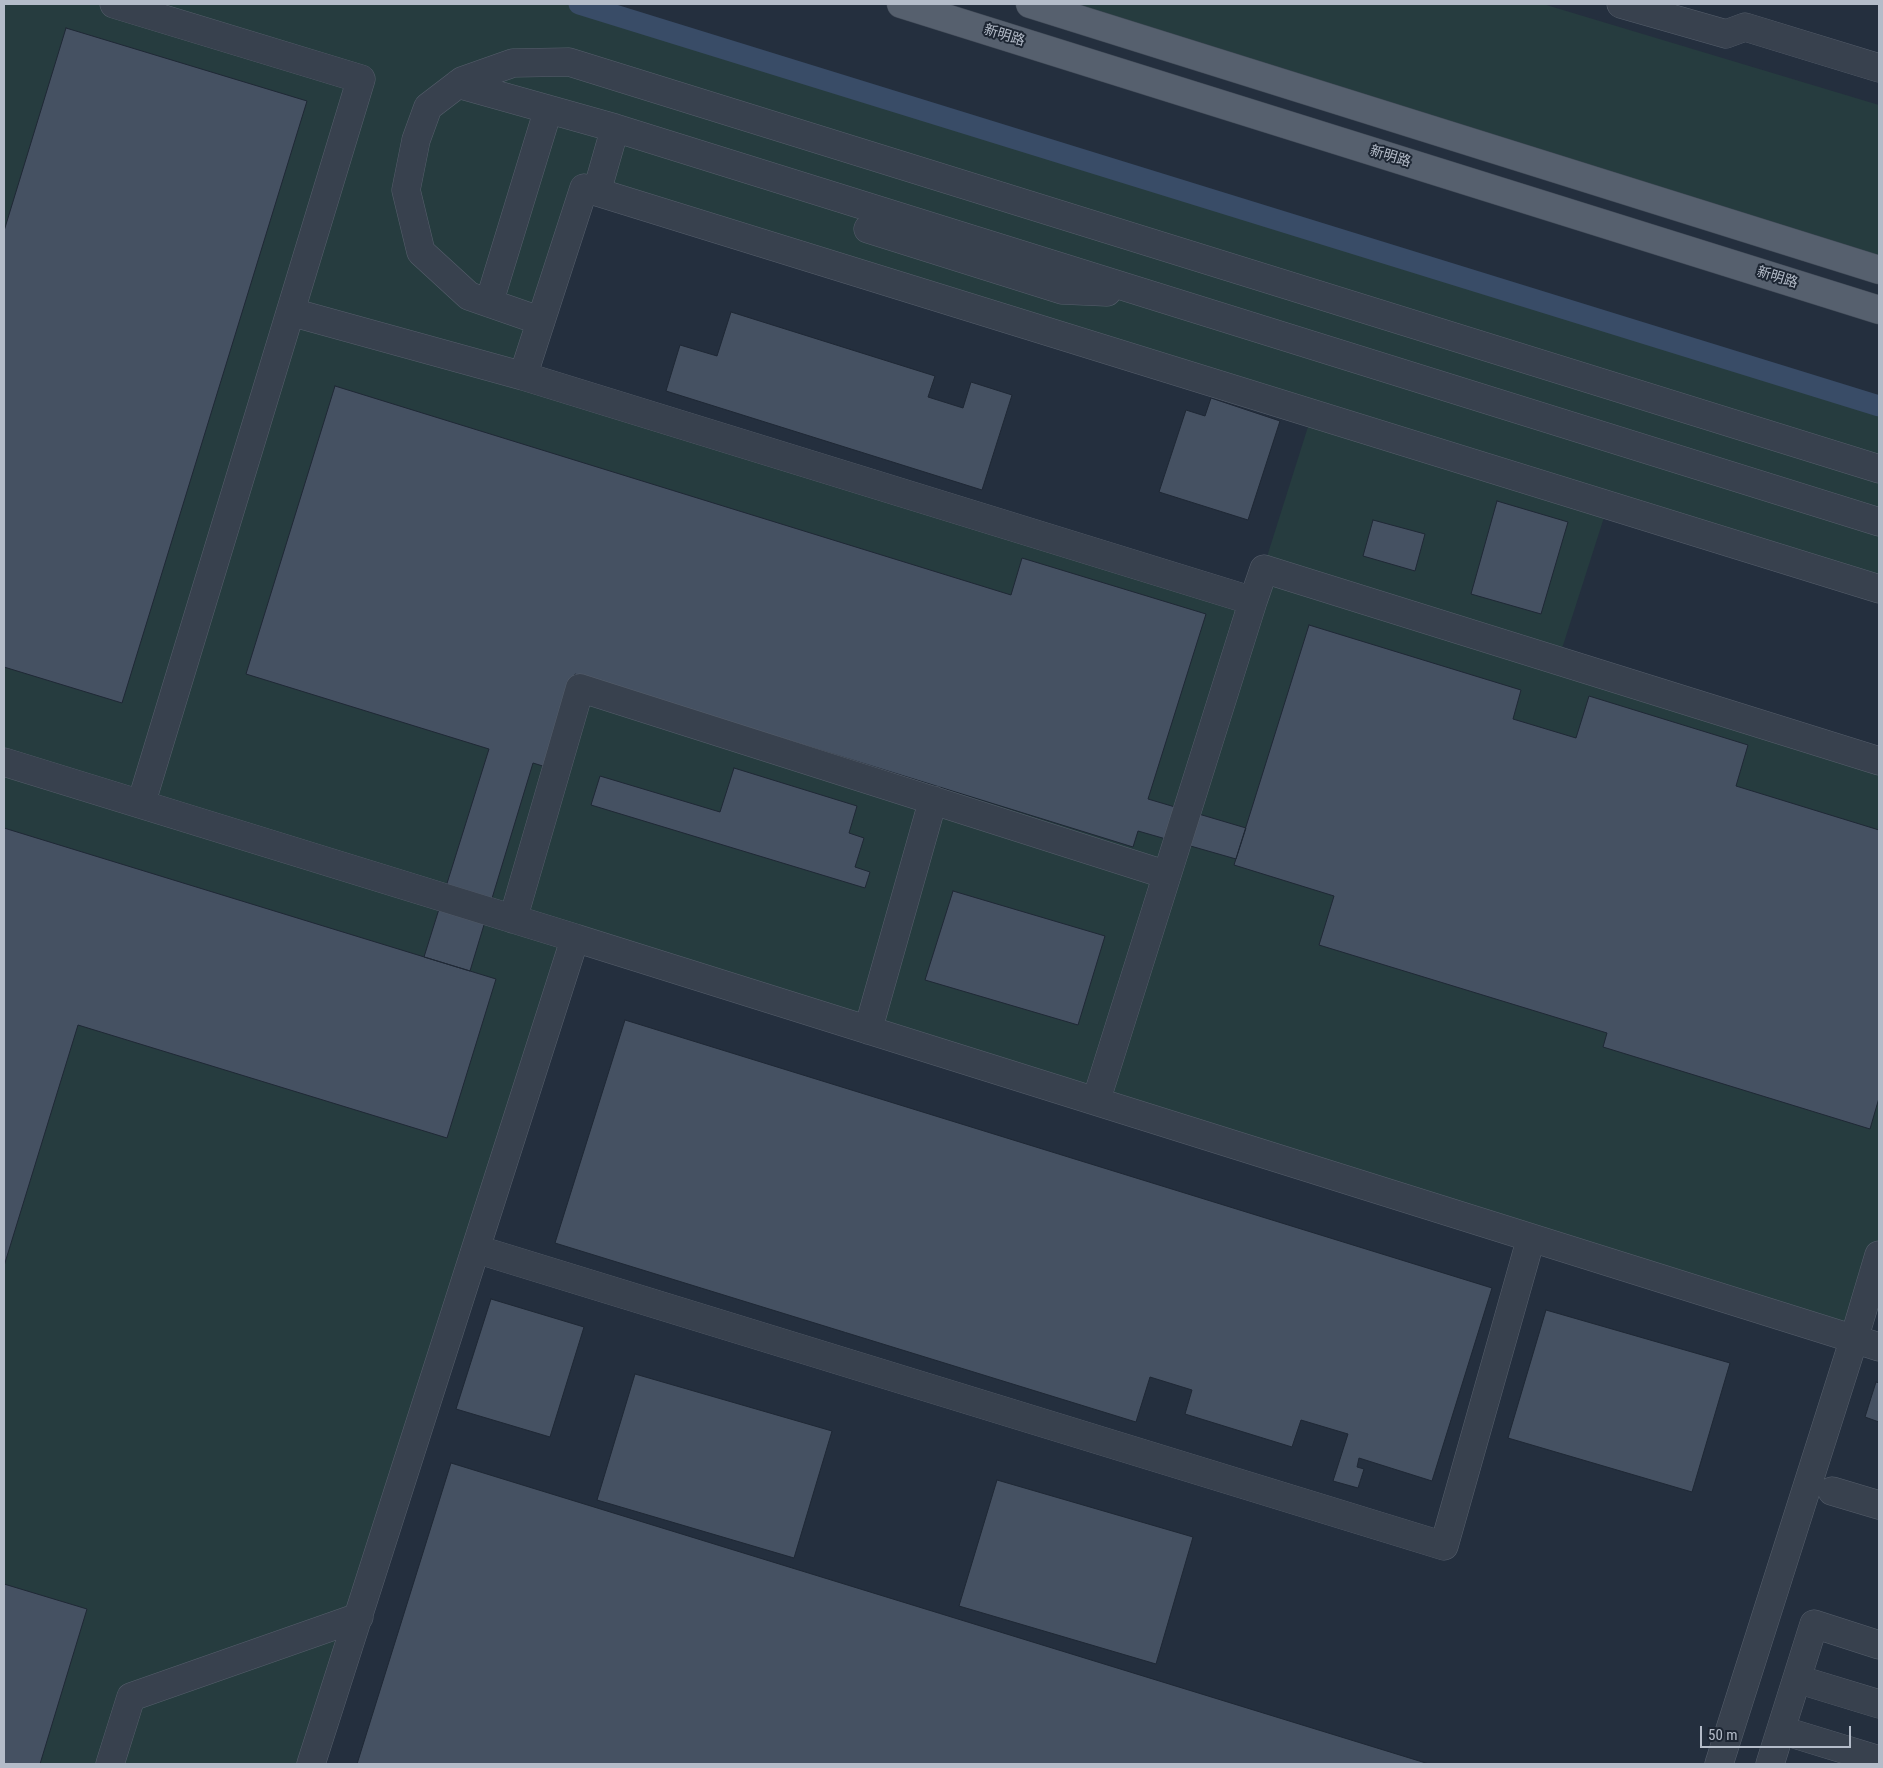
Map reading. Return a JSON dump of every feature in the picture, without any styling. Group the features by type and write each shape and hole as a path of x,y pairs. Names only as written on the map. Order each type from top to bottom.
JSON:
{"main road":[{"name":"新明路","path":"901,4 1879,310"},
{"path":"1030,4 1879,270"}],"lane":[{"path":"114,4 361,79 141,804"},
{"path":"1621,4 1726,34 1745,27 1879,68"},
{"path":"541,321 469,296 421,252 406,190 416,140 428,107 462,80 513,64 569,62 1879,468"},
{"path":"458,84 615,128 872,219 1147,294 1879,522"},
{"path":"489,303 548,110"},
{"path":"597,191 615,128"},
{"path":"523,376 584,188 1879,590"},
{"path":"854,271 872,219"},
{"path":"291,312 523,376 1253,601"},
{"path":"1096,1101 1264,569 1879,761"},
{"path":"513,919 580,688 1167,875"},
{"path":"4,762 575,938 1867,1343"},
{"path":"868,1030 934,800"},
{"path":"312,1764 575,938"},
{"path":"476,1249 1444,1546 1531,1238"},
{"path":"1719,1764 1867,1343 1879,1255"},
{"path":"1832,1491 1879,1505"},
{"path":"110,1764 131,1697 359,1617"},
{"path":"1770,1764 1814,1624 1879,1645"},
{"path":"1797,1679 1879,1704"},
{"path":"1781,1730 1879,1760"}],"green space":[{"path":"4,4 579,4 1879,406 1879,589 1608,505 1558,661 1879,761 1879,1255 1854,1339 575,938 311,1764 4,1764","holes":["597,191 1312,414 1253,601 524,376"]},
{"path":"1041,4 1543,4 1879,105 1879,268"}],"building":[{"path":"66,28 307,101 122,703 4,667 4,231"},
{"path":"731,312 935,376 928,397 963,408 971,382 1012,395 982,490 666,391 680,345 717,356"},
{"path":"335,386 1011,595 1022,558 1206,614 1148,799 1246,828 1236,859 1138,831 1133,847 575,674 546,767 533,763 470,971 424,957 489,749 246,674"},
{"path":"1211,398 1280,421 1248,520 1159,492 1186,410 1205,416"},
{"path":"1497,501 1568,522 1541,614 1471,594"},
{"path":"1373,520 1425,534 1415,571 1363,556"},
{"path":"1309,625 1521,690 1513,719 1576,738 1589,696 1748,745 1736,786 1879,830 1879,1098 1870,1129 1603,1047 1607,1033 1319,945 1334,896 1234,865"},
{"path":"734,768 857,806 849,833 864,838 855,867 870,872 865,888 591,805 600,776 720,812"},
{"path":"4,828 496,979 447,1138 78,1025 4,1266"},
{"path":"953,891 1105,936 1078,1025 925,980"},
{"path":"625,1020 1492,1288 1432,1481 1359,1458 1357,1467 1364,1469 1358,1488 1333,1481 1348,1434 1301,1420 1292,1447 1185,1414 1192,1390 1150,1377 1136,1422 555,1243"},
{"path":"491,1299 584,1327 550,1437 456,1409"},
{"path":"1546,1310 1730,1363 1692,1492 1508,1438"},
{"path":"635,1374 832,1431 794,1558 597,1500"},
{"path":"1876,1382 1879,1383 1879,1422 1865,1417"},
{"path":"451,1463 1429,1764 357,1764"},
{"path":"997,1480 1193,1537 1156,1664 959,1606"},
{"path":"4,1584 87,1609 40,1764 4,1764"}],"waterway":[{"path":"579,4 1879,406"}]}
